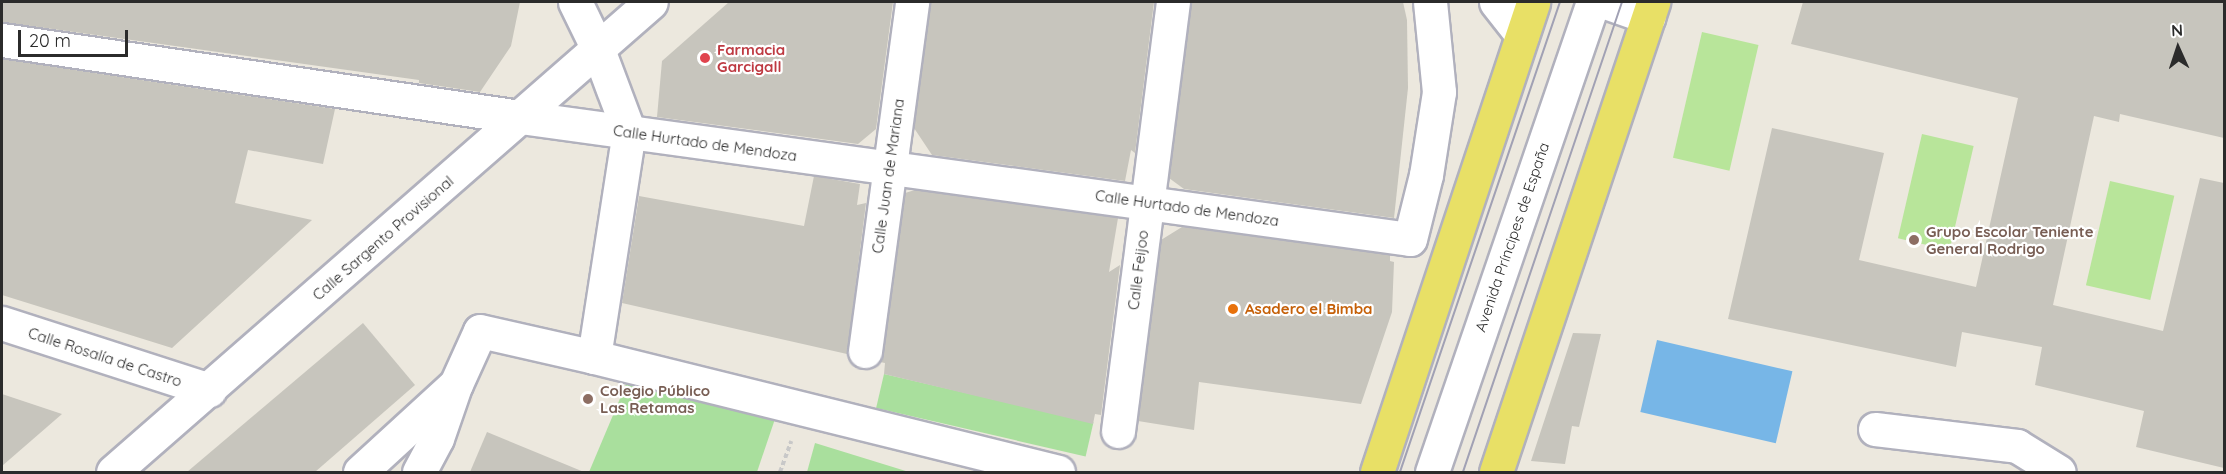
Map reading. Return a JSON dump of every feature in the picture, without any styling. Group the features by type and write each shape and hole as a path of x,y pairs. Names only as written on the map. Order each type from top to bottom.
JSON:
{"main road":[{"path":"1377,472 1533,2"},
{"path":"1498,472 1651,9"}],"street":[{"path":"575,2 597,47 629,132 602,325 594,357"},
{"name":"Calle Sargento Provisional","path":"113,472 651,2"},
{"name":"Calle Juan de Mariana","path":"865,351 912,2"},
{"name":"Calle Feijoo","path":"1118,431 1173,2"},
{"name":"Calle Hurtado de Mendoza","path":"2,40 888,169 1410,238 1426,175 1439,92 1430,2"},
{"path":"1496,2 1522,34"},
{"name":"Avenida Príncipes de España","path":"1432,472 1593,2"},
{"path":"1605,2 1651,9"},
{"name":"Calle Rosalía de Castro","path":"2,323 208,390"},
{"path":"419,472 437,438 456,384 480,331 1058,472"},
{"path":"360,472 456,384"},
{"path":"1875,429 2017,446 2059,472"}],"green space":[{"path":"1702,32 1759,45 1729,171 1673,158"},
{"path":"1922,134 1974,146 1950,250 1898,238"},
{"path":"2110,181 2174,196 2150,300 2086,285"},
{"path":"884,374 1093,422 1086,456 876,408"},
{"path":"627,382 776,416 757,472 589,472"},
{"path":"815,443 909,472 807,472"}],"water":[{"path":"1657,340 1792,371 1776,443 1640,412"}],"building":[{"path":"2,2 520,2 511,46 480,92 419,83 419,80 2,22"},
{"path":"729,2 893,2 876,129 858,144 657,117 662,61"},
{"path":"930,2 1154,2 1135,153 1131,150 1125,181 932,155 914,128"},
{"path":"1191,2 1403,2 1407,20 1408,88 1394,218 1184,189 1169,178"},
{"path":"1803,2 2224,2 2224,138 2120,114 2119,122 2094,116 2053,305 2163,331 2200,178 2224,183 2224,468 2136,447 2144,411 2035,385 2042,347 1962,332 1956,367 1728,319 1772,128 1884,153 1859,260 1976,287 2018,98 1791,44"},
{"path":"2,59 335,109 323,164 248,150 235,203 312,220 172,348 2,295"},
{"path":"814,176 860,184 857,205 866,203 847,354 622,303 639,196 804,226"},
{"path":"915,190 1118,218 1109,272 1120,265 1101,415 1095,414 1093,424 884,374 885,363 880,362 905,193"},
{"path":"1182,227 1390,255 1390,261 1394,262 1392,312 1361,404 1199,382 1194,430 1138,421 1161,240"},
{"path":"363,323 415,385 315,472 187,472"},
{"path":"1573,333 1601,334 1579,427 1572,426 1565,464 1531,461"},
{"path":"2,394 62,414 2,466"},
{"path":"487,432 584,472 470,472"}],"tram line":[{"path":"1400,472 1560,2"},
{"path":"1463,472 1622,2"}],"place":[{"name":"Farmacia Garcigall","path":"705,58"},
{"name":"Grupo Escolar Teniente General Rodrigo","path":"1914,240"},
{"name":"Asadero el Bimba","path":"1233,309"},
{"name":"Colegio Público Las Retamas","path":"588,399"}]}
